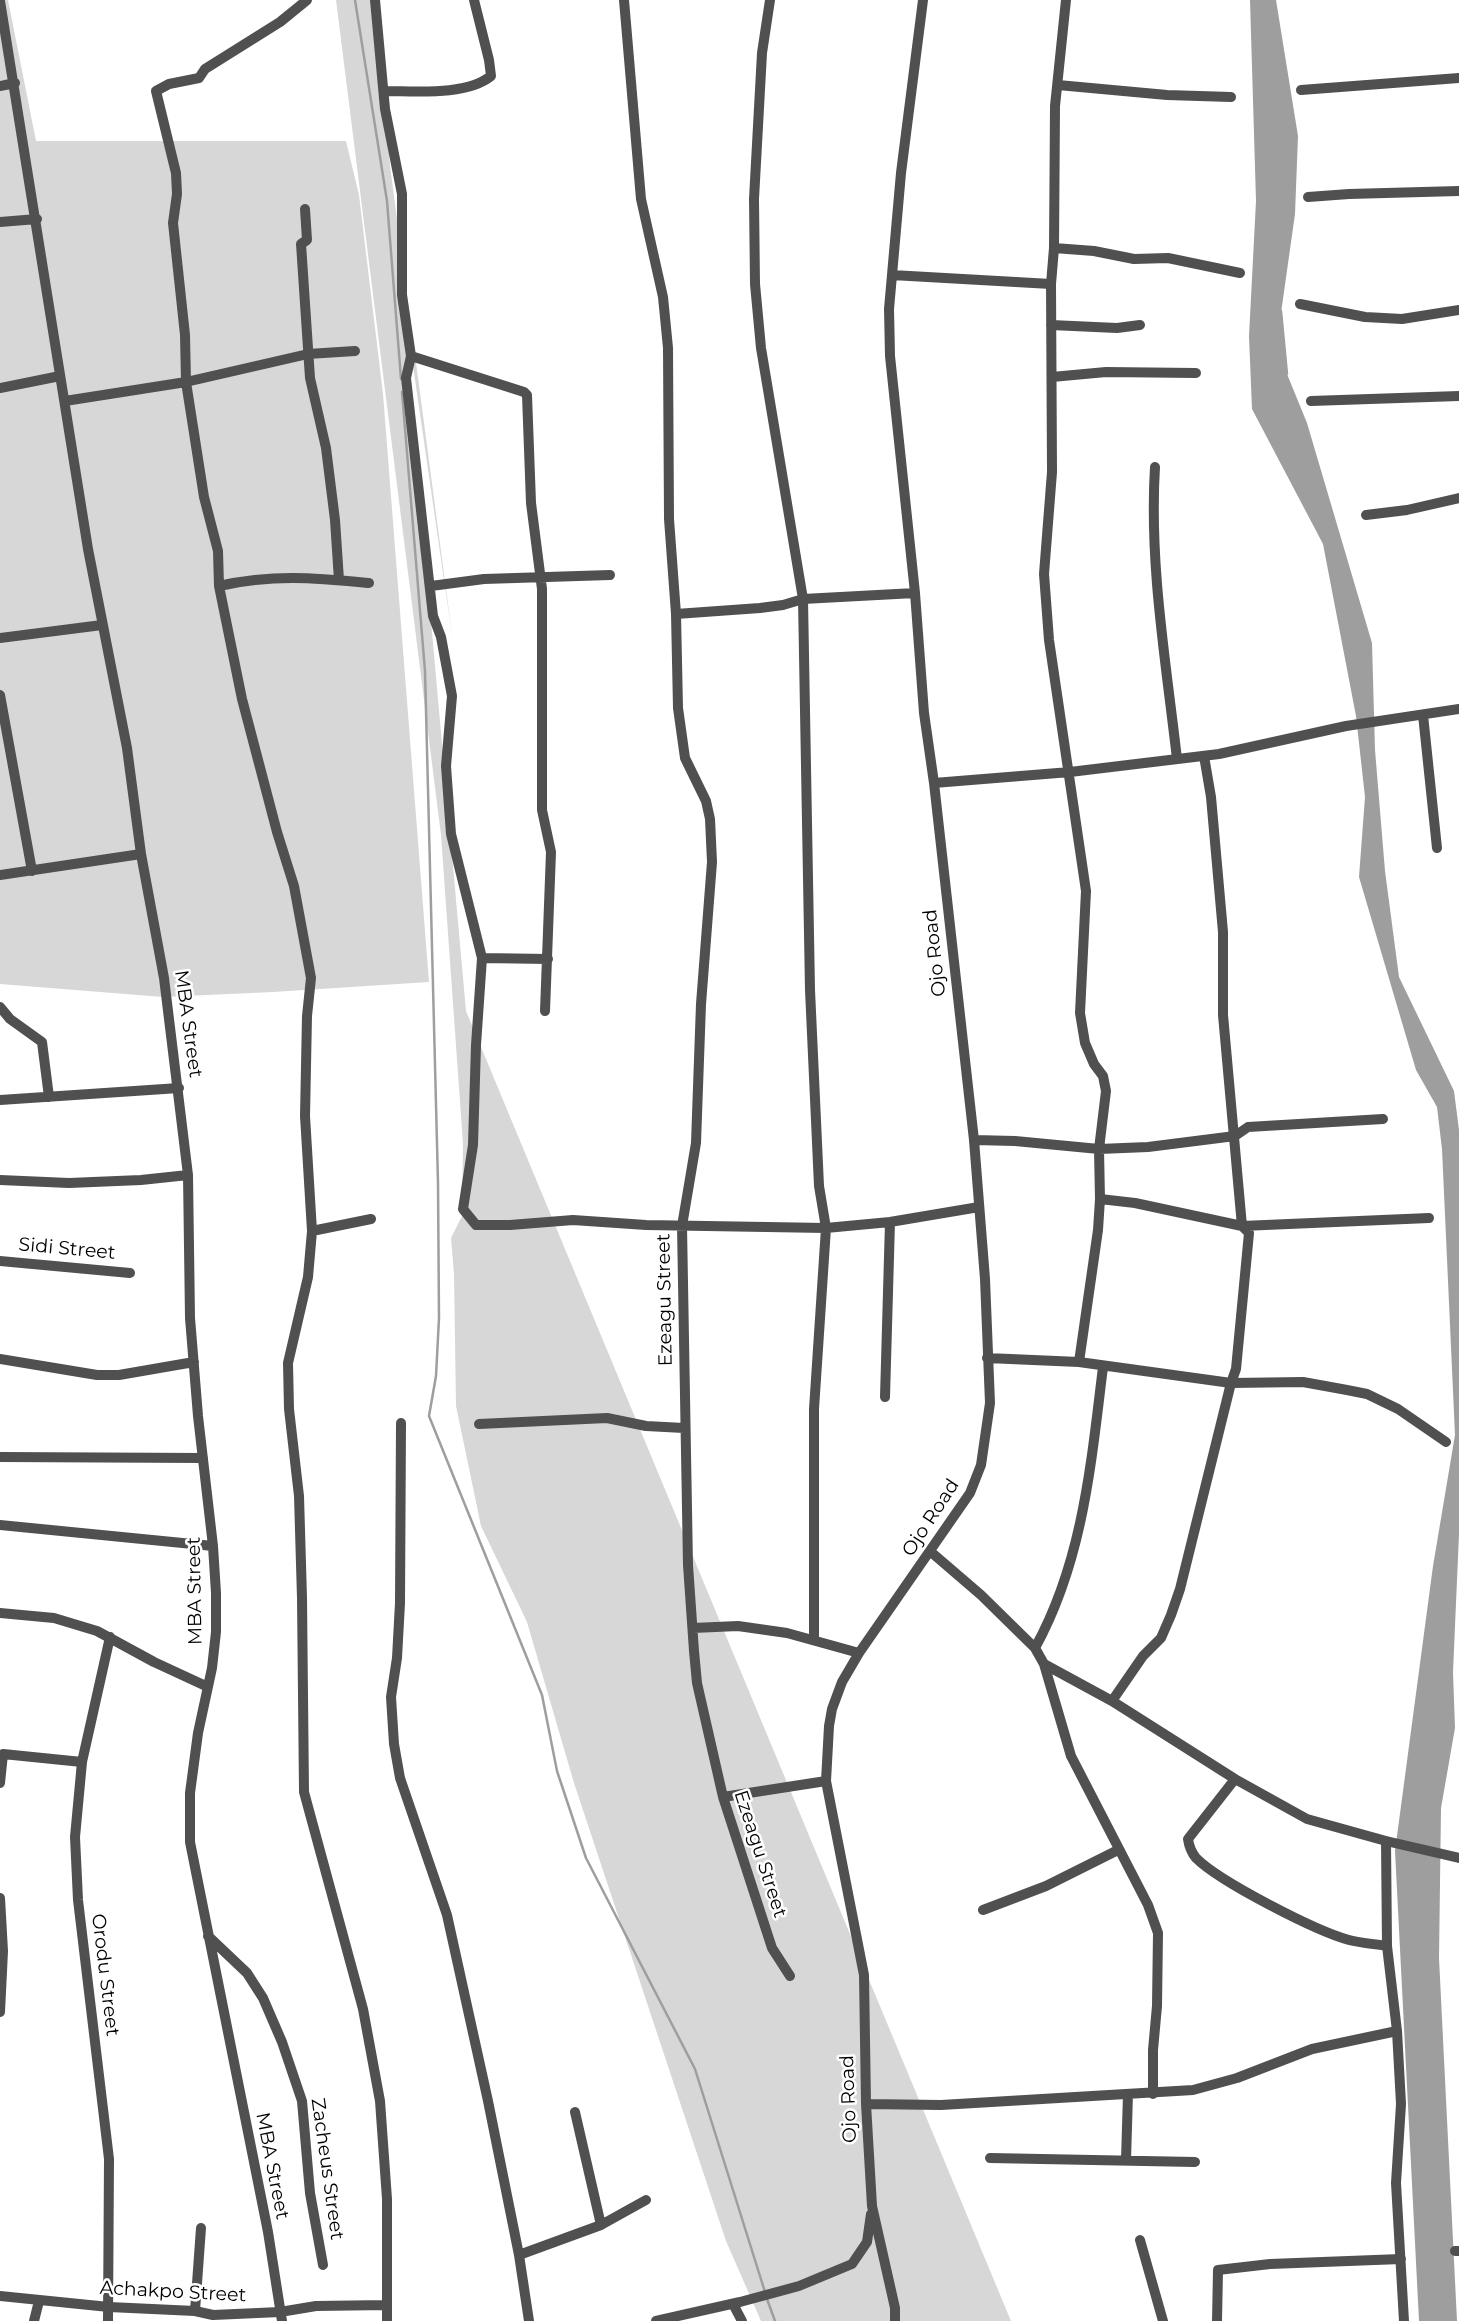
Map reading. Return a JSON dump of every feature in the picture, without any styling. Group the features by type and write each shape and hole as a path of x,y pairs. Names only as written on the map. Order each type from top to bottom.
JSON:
{"street":[{"path":"307,0 279,22 205,69 199,78 169,84 156,91 177,182 173,223 184,321 186,382 204,497 218,551 219,586 242,699 294,886 311,978 307,1016 306,1116 312,1231 308,1277 288,1363 289,1409 299,1496 304,1792 363,2009 380,2101 387,2199 387,2321"},
{"path":"375,0 389,133 402,194 402,295 411,356 406,378 433,616 441,638 452,696 446,766 451,834 482,958 473,1144 463,1209 476,1225 573,1220 682,1226 826,1228 890,1222 979,1207"},
{"path":"385,91 440,91 484,82 491,76 474,0"},
{"name":"Ezeagu Street","path":"624,0 641,199 663,297 668,348 669,519 681,734 685,758 706,802 710,819 712,862 701,1004 696,1143 682,1226 688,1565 697,1683 723,1797 772,1948 790,1976"},
{"path":"770,0 762,52 755,186 755,284 761,348 803,599 810,990 818,1186 826,1228 815,1371 814,1640"},
{"name":"Ojo Road","path":"872,2206 866,2104 864,1975 826,1780 832,1709 842,1682 859,1653 970,1493 981,1465 990,1402 985,1279 974,1140 924,713 915,593 890,356 892,275 901,173 923,0"},
{"path":"1066,0 1055,106 1054,248 1051,284 1052,472 1044,574 1048,629 1086,891 1080,1013 1085,1043 1102,1076 1106,1091 1099,1149 1100,1199 1079,1362"},
{"name":"MBA Street","path":"0,1 102,625 127,748 141,854 161,958 179,1088 188,1175 190,1318 213,1546 216,1632 190,1793 190,1843 268,2232 281,2317"},
{"path":"1301,90 1459,78"},
{"path":"0,86 15,83"},
{"path":"1058,85 1171,95 1231,97"},
{"path":"1308,197 1459,191"},
{"path":"305,209 307,240 301,244 310,378 326,448 340,580"},
{"path":"0,222 37,219"},
{"path":"1054,248 1134,258 1168,258 1240,273"},
{"path":"892,275 1051,284"},
{"path":"1300,304 1365,317 1402,319 1459,310"},
{"path":"1051,325 1105,328 1140,325"},
{"path":"65,401 186,382 308,354 355,351"},
{"path":"411,356 527,395 531,503 540,577 542,810 551,852 545,1011"},
{"path":"1052,377 1106,372 1196,373"},
{"path":"0,388 60,376"},
{"path":"1311,401 1459,396"},
{"path":"1155,467 1152,513 1156,568 1177,759"},
{"path":"1366,515 1407,510 1459,498"},
{"path":"430,586 484,579 610,575"},
{"path":"219,586 249,580 304,577 369,583"},
{"path":"676,614 760,608 803,599 915,593"},
{"path":"0,638 102,625"},
{"path":"0,695 32,871"},
{"path":"934,783 1070,772 1204,756 1346,726 1459,709"},
{"path":"1423,715 1437,848"},
{"path":"1112,1701 1143,1656 1161,1638 1180,1589 1236,1369 1249,1246 1250,1233 1242,1226 1235,1136 1226,1071 1223,932 1211,797 1204,756"},
{"path":"0,875 141,854"},
{"path":"482,958 548,960"},
{"path":"0,1007 10,1019 42,1042 50,1097"},
{"path":"0,1100 179,1088"},
{"path":"974,1140 1014,1140 1099,1149 1148,1147 1235,1136 1248,1127 1383,1119"},
{"path":"0,1180 69,1183 188,1175"},
{"path":"1100,1199 1135,1203 1242,1226 1429,1218"},
{"path":"312,1231 371,1219"},
{"path":"885,1396 890,1222"},
{"name":"Sidi Street","path":"0,1261 130,1273"},
{"path":"988,1358 1079,1362 1231,1383 1303,1382 1367,1394 1398,1409 1446,1442"},
{"path":"0,1359 97,1375 119,1376 194,1362"},
{"path":"1035,1648 1063,1588 1076,1539 1089,1484 1103,1367"},
{"path":"479,1424 607,1418 646,1426 684,1428"},
{"path":"401,1423 400,1603 397,1658 391,1697 394,1745 400,1778 447,1915 519,2255 528,2321"},
{"path":"0,1457 203,1458"},
{"path":"0,1525 213,1546"},
{"path":"931,1552 981,1595 1035,1648 1044,1664 1071,1756 1147,1905 1158,1933 1153,2094"},
{"path":"0,1613 54,1618 73,1623 110,1637 154,1662 208,1687"},
{"path":"693,1628 738,1626 787,1633 859,1653"},
{"name":"Orodu Street","path":"108,2321 109,2159 77,1888 75,1837 82,1762 110,1637"},
{"path":"1044,1664 1112,1701 1236,1779 1307,1819 1387,1842 1459,1858"},
{"path":"0,1783 3,1754 82,1762"},
{"path":"1236,1779 1188,1839 1189,1847 1196,1857 1219,1875 1306,1921 1348,1939 1387,1946"},
{"path":"723,1797 826,1780"},
{"path":"1387,1842 1387,1946 1397,2031 1401,2104 1396,2183 1405,2321"},
{"path":"983,1910 1046,1886 1118,1850"},
{"path":"0,1898 3,1951 0,2012"},
{"name":"Zacheus Street","path":"208,1936 247,1973 263,1998 282,2042 302,2101 310,2193 323,2265"},
{"path":"866,2104 941,2105 1194,2090 1237,2078 1312,2049 1397,2031"},
{"path":"1126,2160 1128,2094"},
{"path":"575,2112 601,2225"},
{"path":"990,2158 1195,2162"},
{"path":"519,2255 601,2225 646,2200"},
{"path":"656,2321 799,2286 852,2264 867,2242 872,2206"},
{"path":"872,2206 895,2321"},
{"path":"195,2311 201,2228"},
{"path":"1140,2240 1163,2321"},
{"path":"1217,2321 1218,2270 1270,2264 1401,2259"},
{"name":"Achakpo Street","path":"0,2296 109,2307 195,2311 213,2315 281,2317 316,2306 387,2305"},
{"path":"34,2321 39,2301"},
{"path":"736,2303 742,2321"}],"shaded area":[{"path":"0,0 8,0 36,141 346,141 359,195 383,394 429,982 163,997 0,984"},
{"path":"336,0 375,0 390,166 453,642 400,276 466,1011 1011,2321 761,2321 726,2241 574,1783 527,1622 481,1526 456,1406 451,1238 462,1216 463,1144 441,835"},
{"path":"1250,0 1276,0 1298,136 1295,214 1281,313 1287,374 1307,423 1372,643 1375,750 1385,871 1399,977 1454,1091 1459,1130 1459,1534 1453,1672 1455,1728 1441,1808 1439,1958 1457,2321 1419,2321 1395,1851 1433,1566 1455,1435 1442,1149 1437,1107 1416,1070 1359,877 1365,797 1356,716 1323,544 1252,409 1249,336 1256,201"}],"waterway":[{"path":"355,0 387,201 401,379"},
{"path":"1281,311 1287,374"},
{"path":"402,392 425,671 439,1318 436,1376 429,1416 542,1695 557,1771 586,1858 695,2069 765,2292"},
{"path":"767,2299 775,2321"}]}
